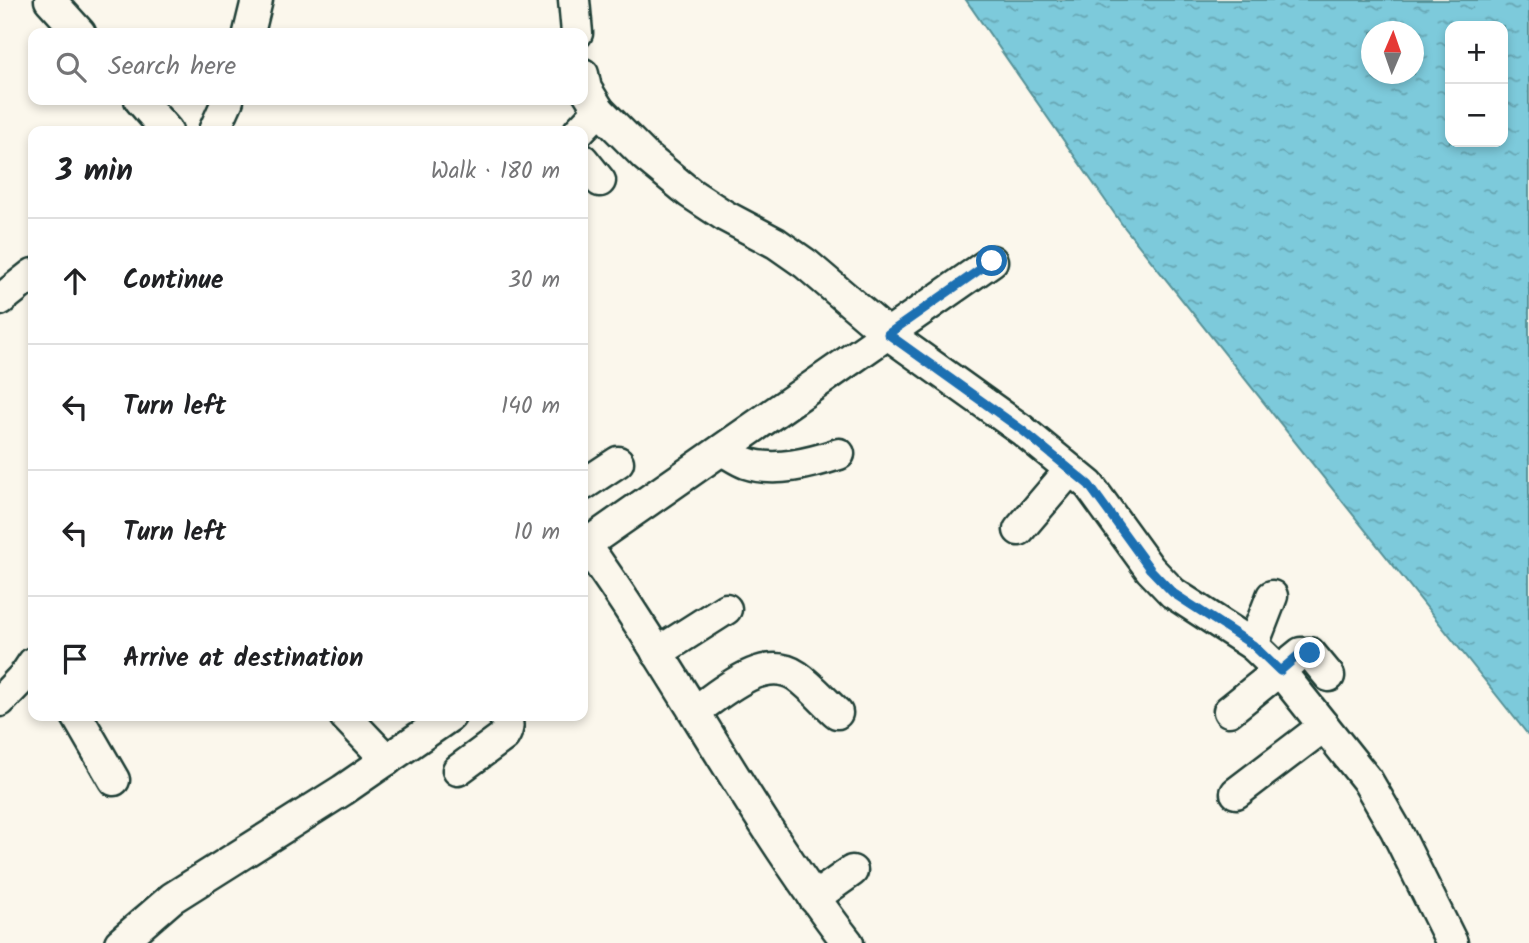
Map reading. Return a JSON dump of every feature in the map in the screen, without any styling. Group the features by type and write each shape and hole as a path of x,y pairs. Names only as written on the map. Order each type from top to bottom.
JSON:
{"street":[{"path":"50,0 75,28"},
{"path":"250,28 257,0"},
{"path":"574,0 577,28"},
{"path":"144,105 163,126"},
{"path":"217,126 226,105"},
{"path":"589,121 645,156 690,193 725,216 776,243 806,264 888,334 1022,430 1089,485 1150,569 1173,593 1253,645 1280,671 1367,780 1391,820 1452,943"},
{"path":"588,550 722,450 992,261"},
{"path":"0,300 28,278"},
{"path":"722,450 745,463 759,466 815,462 839,454"},
{"path":"588,482 618,462"},
{"path":"1019,530 1070,470"},
{"path":"588,554 657,653 806,886 848,943"},
{"path":"1253,645 1272,596"},
{"path":"657,653 726,609"},
{"path":"1229,710 1301,653 1310,653 1329,676"},
{"path":"695,711 751,675 766,669 781,669 796,675 837,713"},
{"path":"0,701 28,672"},
{"path":"80,721 114,780"},
{"path":"350,721 387,760"},
{"path":"120,943 172,898 210,876 443,721"},
{"path":"458,770 504,736 509,729 507,721"},
{"path":"1237,793 1324,726"},
{"path":"806,886 852,871"}],"water":[{"path":"966,0 1529,0 1529,736 1121,223"}],"route":[{"path":"992,261 888,334 1022,430 1089,485 1122,533 1173,593 1253,645 1280,671 1301,653 1310,653"}]}
